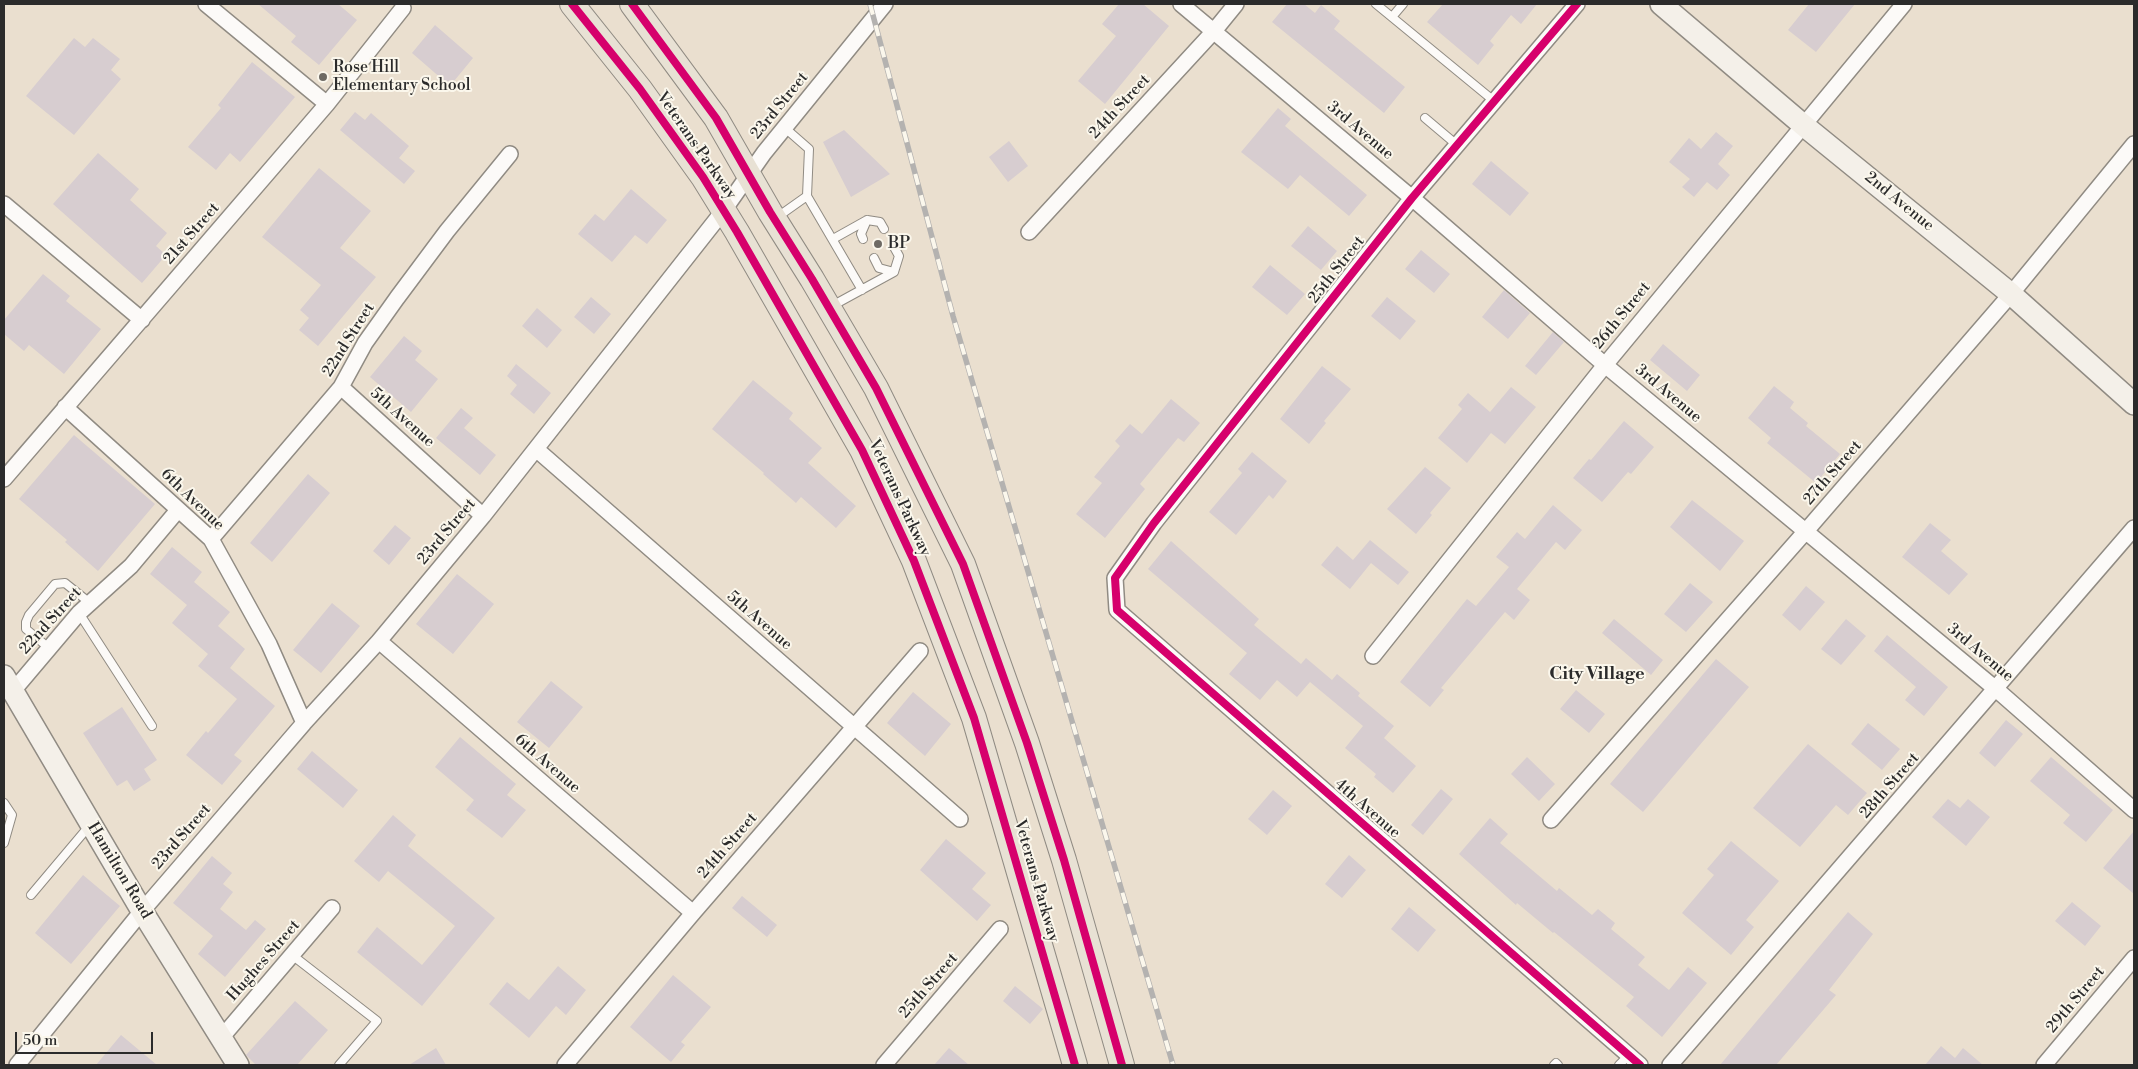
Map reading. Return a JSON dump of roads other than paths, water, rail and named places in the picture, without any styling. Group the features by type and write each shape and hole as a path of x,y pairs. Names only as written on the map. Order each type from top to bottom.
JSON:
{"main road":[{"name":"Veterans Parkway","path":"572,4 640,89 703,177 724,210 862,450 914,562 974,718 1074,1065"},
{"name":"Veterans Parkway","path":"632,4 716,118 774,219 829,308 876,388 963,564 1027,743 1064,860 1122,1065"},
{"name":"2nd Avenue","path":"1661,4 1802,124 2011,294 2134,404"},
{"name":"Hamilton Road","path":"8,684 142,911 238,1065"}],"street":[{"path":"206,4 327,104"},
{"name":"23rd Street","path":"16,1065 142,911 304,723 379,641 483,516 724,210 749,173 885,4"},
{"name":"3rd Avenue","path":"1181,4 1412,198 1605,365 1997,690 2134,810"},
{"name":"24th Street","path":"1029,232 1214,31 1236,4"},
{"name":"25th Street","path":"1128,560 1154,522 1412,198 1577,4"},
{"name":"26th Street","path":"1373,656 1605,365 1802,124 1904,4"},
{"name":"21st Street","path":"4,479 327,104 403,8"},
{"name":"27th Street","path":"1551,820 1806,531 2011,294 2134,144"},
{"name":"22nd Street","path":"211,539 341,387 365,343 396,298 447,231 510,154"},
{"path":"4,204 142,320"},
{"name":"5th Avenue","path":"341,387 483,516"},
{"name":"6th Avenue","path":"65,407 211,539 269,644 304,723"},
{"name":"5th Avenue","path":"536,449 960,819"},
{"name":"22nd Street","path":"8,684 49,648 85,608 131,566 178,510"},
{"name":"28th Street","path":"1670,1065 1997,690 2134,528"},
{"name":"4th Avenue","path":"1128,560 1115,578 1117,610 1629,1062"},
{"name":"6th Avenue","path":"379,641 693,913"},
{"name":"24th Street","path":"565,1065 693,913 920,651"},
{"name":"Hughes Street","path":"222,1037 332,908"},
{"name":"25th Street","path":"884,1065 1000,930"},
{"name":"29th Street","path":"2044,1065 2134,958"}],"lane":[{"path":"1376,4 1494,101"},
{"path":"1392,17 1403,4"},
{"path":"1425,118 1457,145"},
{"path":"785,128 809,149 807,196 862,290"},
{"path":"774,219 807,196"},
{"path":"833,239 867,220 880,222 884,229"},
{"path":"863,239 861,234 867,220"},
{"path":"829,308 894,272 899,256 894,247"},
{"path":"874,258 879,268 894,272"},
{"path":"49,648 26,629 26,622 29,614 55,584 65,582 85,608 152,726"},
{"path":"4,803 12,815 4,843"},
{"path":"31,895 91,824"},
{"path":"292,955 377,1021 339,1065"}],"railway":[{"path":"870,4 953,316 1173,1065"}],"place":[{"name":"Rose Hill Elementary School","path":"323,77"},
{"name":"BP","path":"878,244"}],"district":[{"name":"City Village","path":"1597,675"}]}
